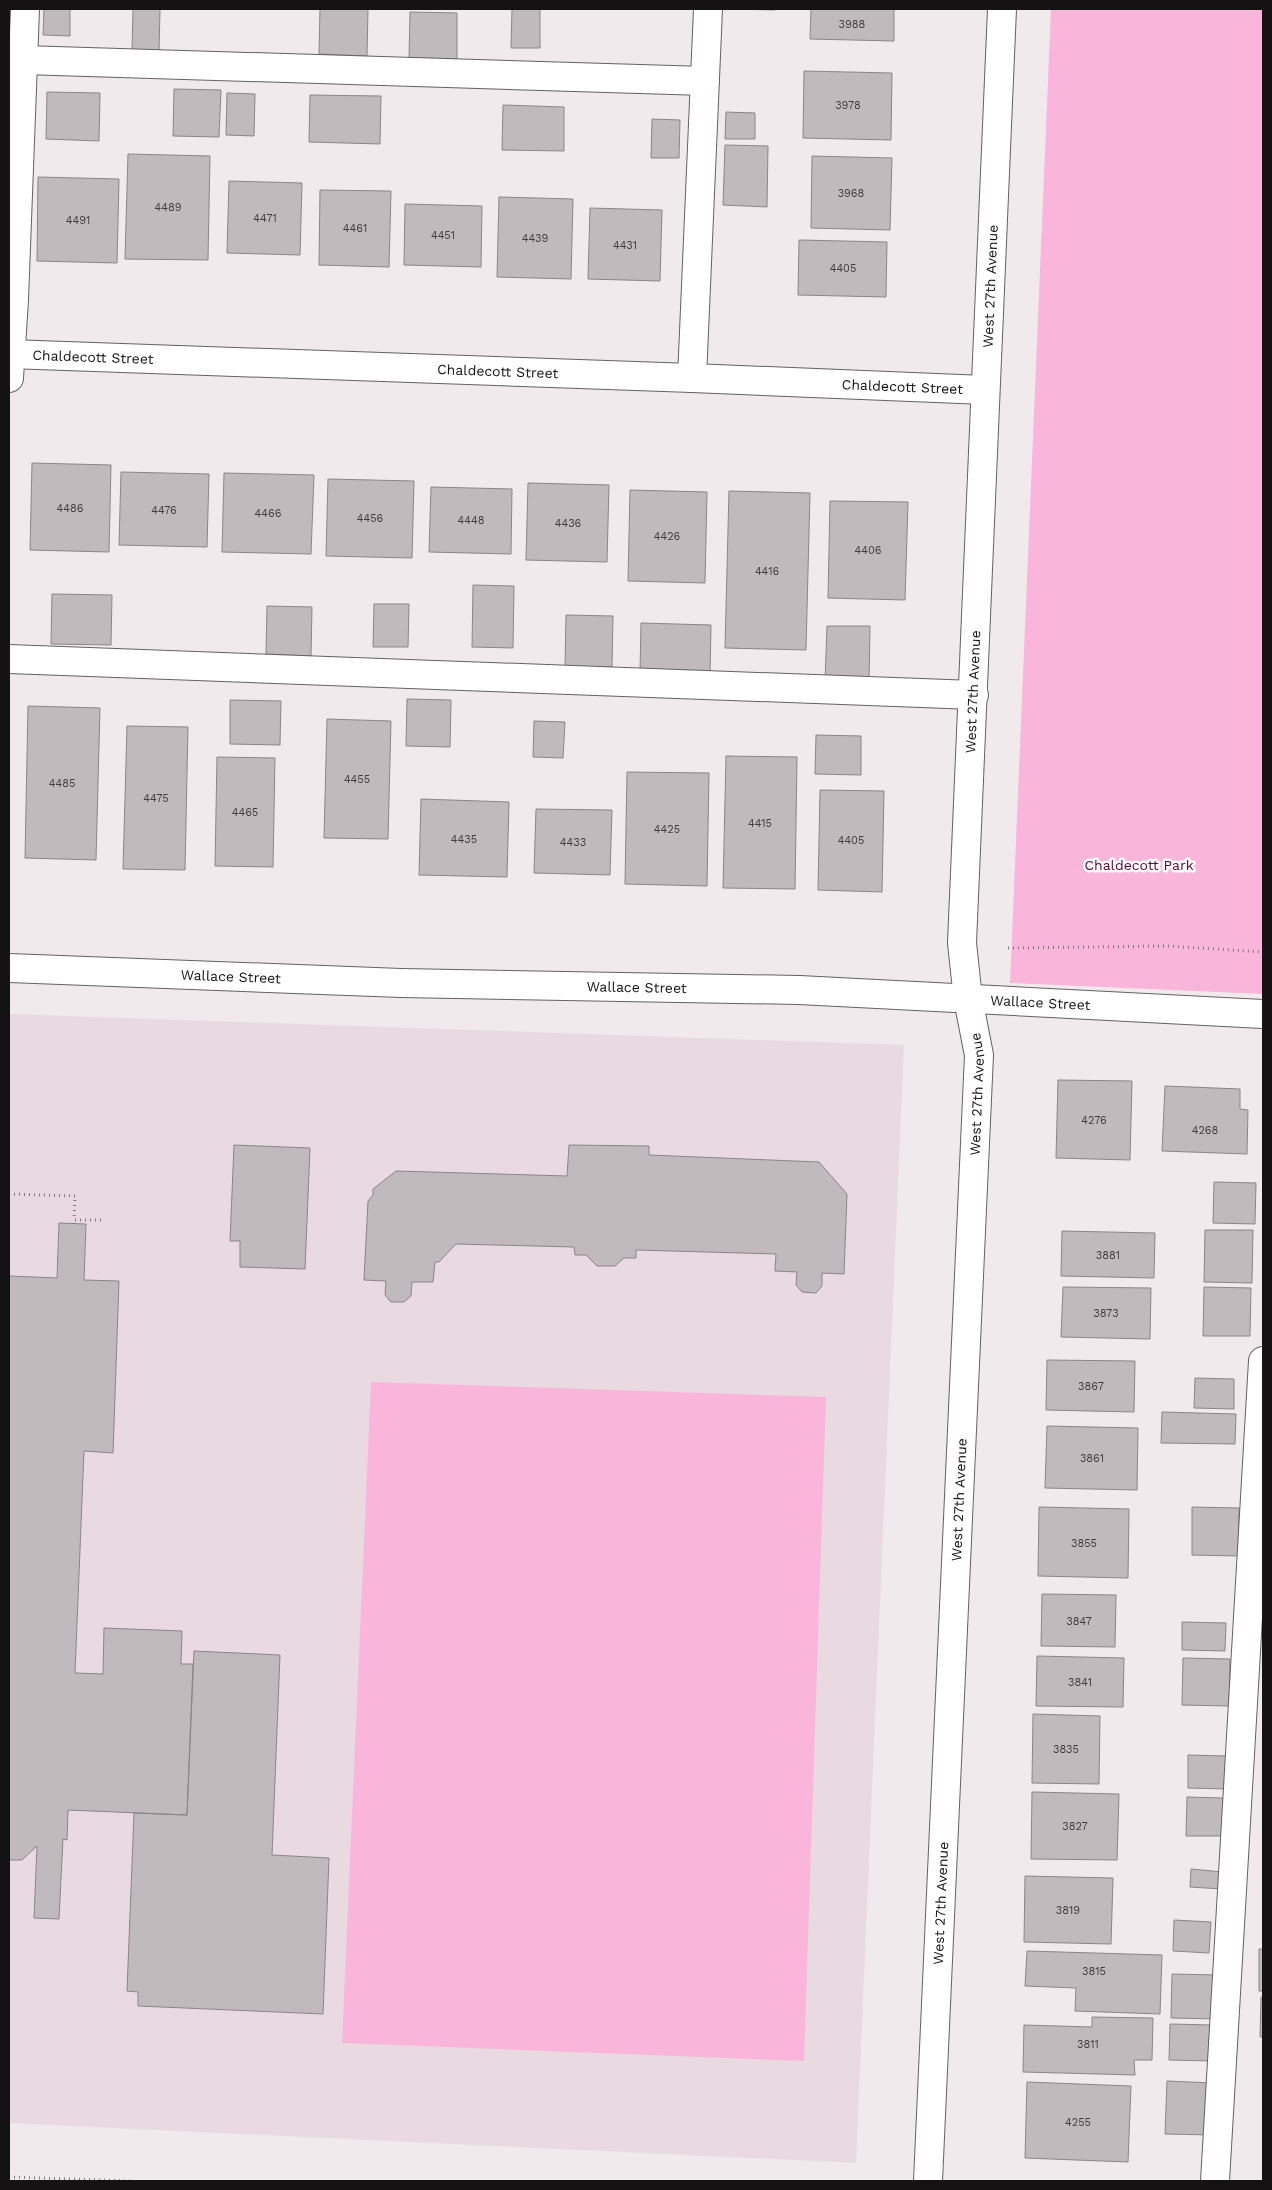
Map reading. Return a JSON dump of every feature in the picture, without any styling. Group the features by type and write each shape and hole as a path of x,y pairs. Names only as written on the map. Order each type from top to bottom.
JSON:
{"street":[{"path":"9,362 14,300 25,9"},
{"path":"692,378 708,9"},
{"name":"West 27th Avenue","path":"928,2181 979,1055 968,998 962,943 1002,9"},
{"path":"23,60 705,81"},
{"name":"Chaldecott Street","path":"9,362 692,378 985,390"},
{"path":"9,659 974,694"},
{"name":"Wallace Street","path":"9,968 401,983 799,990 1263,1014"},
{"path":"1215,2181 1263,1361"}],"path":[{"path":"1008,948 1168,946 1263,952"},
{"path":"9,1194 74,1196 74,1222 103,1220"},
{"path":"9,2177 134,2181"}],"shaded area":[{"path":"9,1014 904,1045 856,2163 9,2123"}],"green space":[{"name":"Chaldecott Park","path":"1051,9 1263,9 1263,994 1010,983"},
{"path":"371,1382 826,1397 804,2061 342,2043"}],"building":[{"path":"44,9 70,9 70,36 43,35"},
{"path":"133,9 160,9 159,51 132,50"},
{"path":"320,9 368,9 367,56 319,54"},
{"path":"512,9 540,9 540,48 511,48"},
{"path":"732,9 775,9 775,10"},
{"path":"811,9 894,9 894,41 810,39"},
{"path":"410,12 457,13 457,59 409,58"},
{"path":"804,71 892,73 891,140 803,138"},
{"path":"174,89 221,90 219,137 173,136"},
{"path":"47,92 100,93 99,141 46,139"},
{"path":"227,93 255,94 254,136 226,135"},
{"path":"310,95 381,96 380,144 309,142"},
{"path":"503,105 564,107 564,151 502,150"},
{"path":"726,112 755,113 755,139 725,139"},
{"path":"652,119 680,120 679,158 651,158"},
{"path":"725,145 768,146 767,207 723,205"},
{"path":"128,154 210,156 208,260 125,259"},
{"path":"812,156 892,158 890,230 811,228"},
{"path":"38,177 119,179 117,263 37,261"},
{"path":"229,181 302,183 300,255 227,253"},
{"path":"320,190 391,191 389,267 319,265"},
{"path":"499,197 573,199 571,279 497,277"},
{"path":"405,204 482,206 481,267 404,265"},
{"path":"590,208 662,210 660,281 588,279"},
{"path":"799,240 887,242 886,297 798,295"},
{"path":"32,463 111,465 109,552 30,550"},
{"path":"121,472 209,474 207,547 119,545"},
{"path":"224,473 314,475 311,554 222,552"},
{"path":"328,479 414,481 412,558 326,556"},
{"path":"528,483 609,485 607,562 526,560"},
{"path":"431,487 512,489 511,554 429,552"},
{"path":"630,490 707,492 705,583 628,581"},
{"path":"729,491 810,493 806,650 725,648"},
{"path":"830,501 908,502 905,600 828,598"},
{"path":"473,585 514,586 513,648 472,647"},
{"path":"52,594 112,595 111,645 51,644"},
{"path":"374,604 409,604 408,647 373,647"},
{"path":"267,606 312,607 311,656 266,654"},
{"path":"566,615 613,616 612,667 565,667"},
{"path":"641,623 711,625 710,675 640,673"},
{"path":"827,626 870,626 869,683 825,681"},
{"path":"407,699 451,700 450,747 406,746"},
{"path":"230,700 281,701 280,745 230,744"},
{"path":"28,706 100,708 96,860 25,858"},
{"path":"327,719 391,721 388,839 324,838"},
{"path":"534,721 565,722 563,758 533,757"},
{"path":"127,726 188,727 185,870 123,869"},
{"path":"816,735 861,736 861,775 815,774"},
{"path":"726,756 797,757 795,889 723,888"},
{"path":"217,757 275,758 273,867 215,866"},
{"path":"627,772 709,773 707,886 625,884"},
{"path":"820,790 884,791 882,892 818,890"},
{"path":"421,799 509,802 507,877 419,875"},
{"path":"536,809 612,810 610,875 534,873"},
{"path":"1058,1080 1132,1081 1130,1160 1056,1158"},
{"path":"1165,1086 1240,1089 1240,1109 1248,1110 1247,1154 1162,1151"},
{"path":"234,1145 310,1148 305,1269 240,1267 240,1241 230,1241"},
{"path":"569,1145 649,1146 649,1155 819,1162 847,1194 844,1274 822,1273 822,1286 816,1293 802,1292 796,1285 797,1272 775,1271 776,1254 636,1250 636,1258 624,1258 615,1266 597,1266 586,1255 575,1255 574,1247 456,1244 439,1262 435,1262 433,1282 412,1282 411,1296 404,1302 391,1302 385,1295 386,1281 364,1280 368,1201 373,1195 373,1189 396,1171 567,1176"},
{"path":"1214,1182 1256,1183 1255,1224 1213,1223"},
{"path":"59,1223 86,1224 84,1280 119,1281 113,1453 84,1451 75,1673 103,1674 104,1628 182,1631 181,1664 193,1664 187,1815 68,1810 67,1840 63,1839 59,1919 34,1918 37,1846 22,1860 9,1860 9,1276 57,1278"},
{"path":"1205,1230 1253,1230 1252,1283 1204,1282"},
{"path":"1062,1231 1155,1233 1154,1278 1061,1276"},
{"path":"1063,1287 1151,1288 1150,1339 1061,1337"},
{"path":"1204,1287 1251,1288 1250,1336 1203,1336"},
{"path":"1047,1360 1135,1361 1134,1412 1046,1410"},
{"path":"1195,1378 1234,1379 1234,1409 1194,1408"},
{"path":"1162,1412 1236,1414 1235,1444 1161,1443"},
{"path":"1047,1426 1138,1428 1137,1490 1045,1488"},
{"path":"1039,1507 1129,1509 1128,1578 1038,1576"},
{"path":"1192,1507 1239,1508 1238,1556 1192,1555"},
{"path":"1042,1594 1116,1595 1115,1647 1041,1646"},
{"path":"1182,1622 1226,1623 1225,1651 1182,1650"},
{"path":"194,1651 280,1655 272,1855 329,1858 323,2014 138,2006 138,1992 127,1991 134,1813 187,1815"},
{"path":"1037,1656 1124,1658 1123,1707 1036,1706"},
{"path":"1183,1658 1230,1659 1229,1706 1182,1705"},
{"path":"1033,1714 1100,1716 1099,1784 1032,1783"},
{"path":"1188,1755 1227,1756 1227,1789 1188,1788"},
{"path":"1032,1792 1119,1794 1117,1860 1031,1859"},
{"path":"1187,1797 1223,1798 1222,1836 1186,1836"},
{"path":"1191,1869 1223,1872 1222,1889 1190,1887"},
{"path":"1025,1876 1113,1878 1111,1944 1024,1942"},
{"path":"1174,1920 1211,1922 1209,1953 1173,1951"},
{"path":"1259,1949 1263,1949 1263,1991 1259,1991"},
{"path":"1027,1951 1162,1955 1160,2014 1075,2011 1076,1988 1025,1986"},
{"path":"1172,1974 1218,1975 1217,2019 1171,2018"},
{"path":"1261,1997 1263,1997 1263,2037 1260,2037"},
{"path":"1092,2017 1153,2018 1152,2060 1134,2060 1135,2075 1023,2072 1024,2025 1092,2027"},
{"path":"1170,2024 1212,2025 1212,2061 1169,2060"},
{"path":"1167,2081 1212,2083 1212,2135 1165,2134"},
{"path":"1027,2082 1131,2086 1128,2162 1025,2158"}]}
